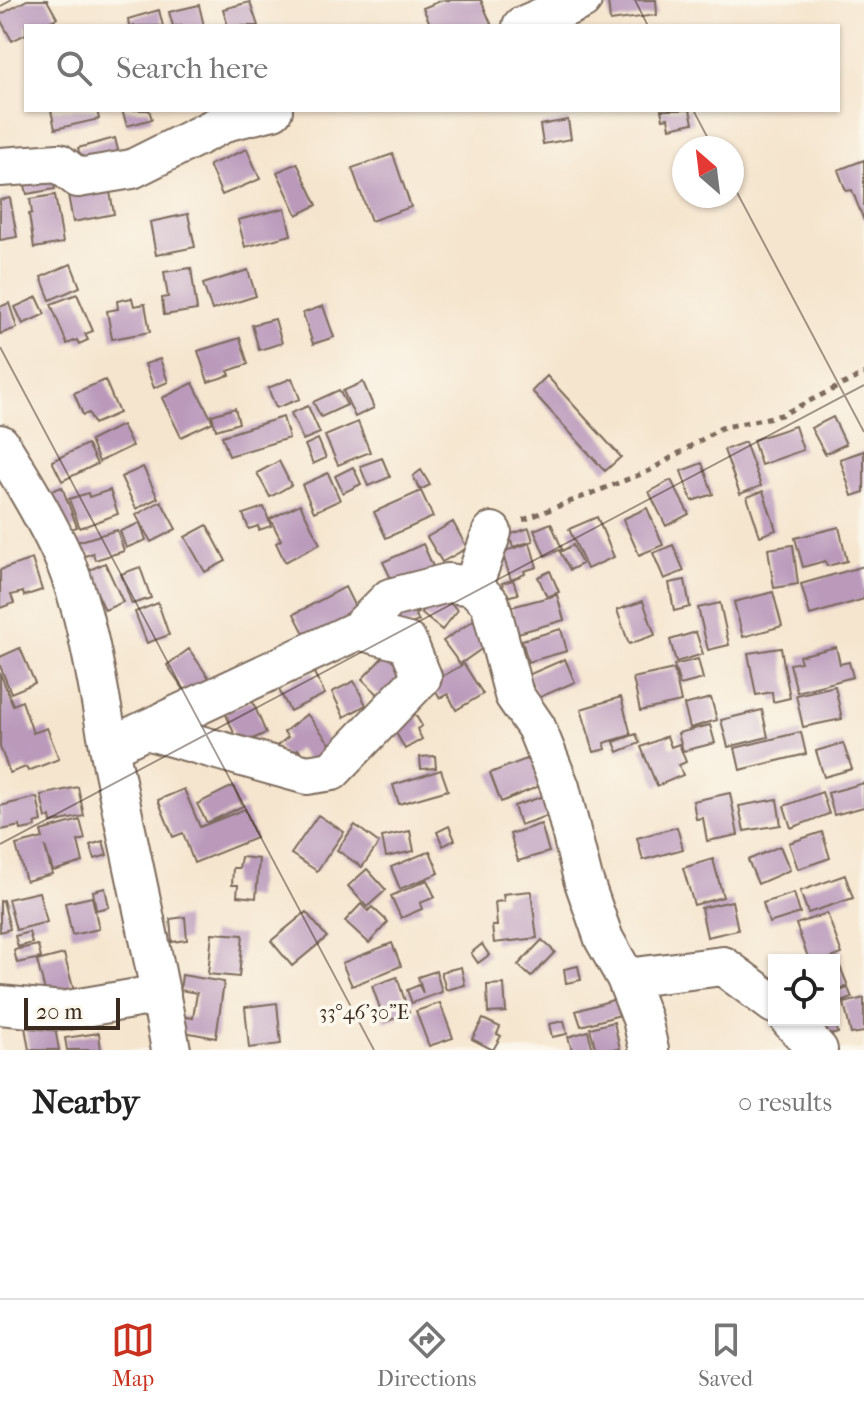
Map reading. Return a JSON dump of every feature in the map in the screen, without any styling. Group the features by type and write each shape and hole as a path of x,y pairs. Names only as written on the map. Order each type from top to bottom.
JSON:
{"street":[{"path":"527,24 582,0"},
{"path":"0,167 59,163 78,178 132,169 228,121 265,112"},
{"path":"0,446 37,504 70,577 85,623 171,1050"},
{"path":"473,586 492,532"},
{"path":"109,747 358,630 390,598 448,583 473,586 490,603 514,695 536,727 560,787 583,879 604,939 626,978 642,1019 649,1050"},
{"path":"146,730 307,775 332,771 422,677 408,643 358,630"},
{"path":"626,978 723,966 768,1000"},
{"path":"0,1005 62,1011 161,994"},
{"path":"796,1026 818,1050"}],"path":[{"path":"492,532 649,471 721,428 781,415 864,374"}],"building":[{"path":"27,0 47,0 57,18 45,24 24,24 24,35 12,41 0,15"},
{"path":"443,0 481,0 491,24 430,24 423,8"},
{"path":"608,0 656,0 657,15 610,21"},
{"path":"250,2 257,24 227,24 223,9"},
{"path":"199,5 204,24 172,24 169,12"},
{"path":"159,10 162,24 129,24 128,19"},
{"path":"51,112 97,112 99,119 55,129"},
{"path":"123,112 150,112 152,119 127,126"},
{"path":"661,112 690,112 693,123 670,128 668,118 663,119"},
{"path":"568,120 571,139 543,144 540,125"},
{"path":"115,138 121,163 84,173 78,148"},
{"path":"247,149 260,179 222,195 209,165"},
{"path":"393,154 411,207 371,221 352,168"},
{"path":"864,160 864,221 852,190 846,191 838,170"},
{"path":"297,163 317,205 297,215 277,172"},
{"path":"51,171 55,189 27,194 23,176"},
{"path":"108,181 114,214 73,222 67,189"},
{"path":"55,195 63,243 34,248 30,199"},
{"path":"10,198 17,237 0,240 0,200"},
{"path":"285,208 291,235 245,247 238,220"},
{"path":"188,214 195,247 156,255 150,222"},
{"path":"71,264 80,287 50,300 41,277"},
{"path":"191,268 197,310 164,315 162,298 168,297 164,272"},
{"path":"248,270 256,296 212,310 203,284"},
{"path":"77,294 93,331 85,334 88,340 67,344 51,304"},
{"path":"37,297 45,314 23,324 15,307"},
{"path":"132,298 134,306 145,304 150,332 112,339 107,311 118,309 117,301"},
{"path":"9,303 17,328 0,334 0,307"},
{"path":"323,306 334,337 313,344 303,313"},
{"path":"275,319 282,343 259,350 252,325"},
{"path":"240,338 248,364 228,371 230,375 208,382 198,351"},
{"path":"160,359 168,382 154,388 145,364"},
{"path":"547,376 621,457 605,471 532,391"},
{"path":"292,378 300,399 276,408 268,388"},
{"path":"105,380 119,413 94,424 89,413 83,415 74,393"},
{"path":"363,382 374,408 355,417 343,391"},
{"path":"193,383 213,422 181,437 162,398"},
{"path":"339,390 347,405 321,417 313,402"},
{"path":"308,406 320,433 303,440 291,413"},
{"path":"235,408 239,423 216,430 212,415"},
{"path":"283,417 289,438 229,456 222,436"},
{"path":"833,417 846,444 825,454 811,428"},
{"path":"358,422 370,452 338,465 325,436"},
{"path":"122,425 132,446 99,462 90,441"},
{"path":"795,426 803,450 761,465 753,440"},
{"path":"318,439 326,458 313,464 305,445"},
{"path":"745,442 761,486 740,494 724,450"},
{"path":"87,444 97,464 62,481 52,461"},
{"path":"864,451 864,492 852,496 840,459"},
{"path":"382,458 390,477 368,486 360,466"},
{"path":"279,461 291,485 270,497 257,473"},
{"path":"702,463 713,494 692,501 681,471"},
{"path":"143,467 158,498 136,509 121,477"},
{"path":"353,467 361,484 343,493 335,476"},
{"path":"421,470 430,485 420,490 413,476"},
{"path":"328,473 340,500 314,512 302,485"},
{"path":"671,480 689,514 666,526 649,492"},
{"path":"62,487 77,527 63,532 48,492"},
{"path":"110,490 118,514 80,528 69,499"},
{"path":"421,491 433,517 386,538 374,512"},
{"path":"763,491 776,530 760,536 747,497"},
{"path":"161,501 176,529 151,542 136,515"},
{"path":"300,504 320,544 285,562 276,543 281,540 270,519"},
{"path":"264,507 271,526 249,529 243,514"},
{"path":"647,508 663,545 639,555 623,519"},
{"path":"597,517 614,557 587,569 569,529"},
{"path":"453,522 467,548 442,562 427,537"},
{"path":"140,523 146,540 126,548 120,531"},
{"path":"551,523 562,549 545,556 534,530"},
{"path":"207,525 226,561 205,572 185,537"},
{"path":"839,527 847,561 827,566 825,561 803,567 795,538"},
{"path":"529,528 533,541 513,547 509,535"},
{"path":"117,530 124,551 95,560 93,553 82,557 77,542"},
{"path":"530,543 537,567 511,580 502,552"},
{"path":"423,544 435,571 396,589 383,562"},
{"path":"573,545 582,564 570,570 560,552"},
{"path":"673,545 684,571 664,579 653,553"},
{"path":"793,545 798,584 774,588 768,549"},
{"path":"32,559 42,590 24,596 23,592 11,595 14,603 0,608 0,570"},
{"path":"105,563 123,602 105,610 87,571"},
{"path":"864,566 864,599 810,615 801,584"},
{"path":"140,567 151,598 132,604 121,574"},
{"path":"550,571 559,592 547,597 538,577"},
{"path":"513,580 518,594 506,597 502,583"},
{"path":"685,580 690,607 674,611 669,583"},
{"path":"345,587 360,617 309,643 294,614"},
{"path":"773,592 782,626 743,637 734,602"},
{"path":"438,593 458,610 442,630 421,613"},
{"path":"557,595 564,620 518,633 511,607"},
{"path":"413,599 419,621 394,631 385,611"},
{"path":"643,601 655,635 629,644 617,610"},
{"path":"158,603 169,635 147,643 135,612"},
{"path":"720,603 729,645 708,650 698,608"},
{"path":"474,620 490,643 460,664 443,641"},
{"path":"561,629 567,651 528,662 522,640"},
{"path":"696,632 703,654 676,662 670,640"},
{"path":"836,647 840,664 849,662 853,677 797,692 790,664 801,662 799,656"},
{"path":"20,648 35,683 11,693 0,666 0,657"},
{"path":"781,648 790,698 773,702 772,692 756,695 748,653"},
{"path":"189,649 209,678 187,694 167,665"},
{"path":"386,654 407,674 383,699 362,679"},
{"path":"565,659 575,682 538,698 528,675"},
{"path":"698,659 703,679 680,685 674,665"},
{"path":"464,664 483,694 456,710 448,694 440,698 431,683"},
{"path":"674,669 681,702 640,711 633,678"},
{"path":"313,671 325,694 290,711 278,688"},
{"path":"0,673 13,705 22,701 33,733 47,728 59,759 28,771 26,767 10,773 0,747"},
{"path":"354,681 366,705 344,717 332,692"},
{"path":"835,686 842,719 803,727 796,695"},
{"path":"621,697 631,735 604,743 606,749 594,752 581,709"},
{"path":"711,698 717,720 690,728 684,705"},
{"path":"252,700 266,733 239,745 225,712"},
{"path":"412,709 422,726 417,729 422,739 405,749 390,722"},
{"path":"762,710 768,737 728,747 721,720"},
{"path":"307,714 335,750 313,768 298,749 286,758 277,746 288,737 284,732"},
{"path":"710,725 715,743 683,751 678,733"},
{"path":"801,732 806,754 740,770 735,748"},
{"path":"636,734 640,743 618,752 614,742"},
{"path":"667,736 671,747 679,744 686,762 679,765 683,775 657,786 641,747"},
{"path":"843,743 852,769 824,777 816,751"},
{"path":"537,755 547,783 501,802 490,773"},
{"path":"435,756 436,768 421,769 420,757"},
{"path":"441,770 448,790 399,804 393,785"},
{"path":"864,783 864,807 834,815 828,793"},
{"path":"233,786 243,806 207,823 197,804"},
{"path":"78,787 84,816 51,823 50,817 46,818 41,795"},
{"path":"184,789 200,827 245,809 256,838 194,863 183,833 173,837 158,800"},
{"path":"822,792 829,814 791,828 784,806"},
{"path":"730,793 738,835 707,841 703,818 696,819 693,801"},
{"path":"544,796 550,815 520,825 514,806"},
{"path":"37,797 42,821 35,823 36,827 1,830 0,806"},
{"path":"777,799 781,825 744,831 739,806"},
{"path":"318,815 344,832 317,871 291,854"},
{"path":"80,820 85,839 78,841 83,862 53,871 45,846 52,874 26,881 16,845 43,838 41,831"},
{"path":"541,824 549,852 518,861 510,834"},
{"path":"355,825 379,843 362,867 337,850"},
{"path":"449,826 455,840 443,846 437,832"},
{"path":"677,827 683,849 643,860 637,838"},
{"path":"410,831 414,851 386,857 382,837"},
{"path":"822,832 830,858 798,869 789,843"},
{"path":"103,841 107,855 95,859 90,845"},
{"path":"780,846 790,870 758,884 748,860"},
{"path":"430,851 439,873 400,889 391,867"},
{"path":"241,857 259,859 256,898 237,896 238,885 232,885 233,868 239,868"},
{"path":"713,859 723,897 694,905 683,868"},
{"path":"367,869 386,890 367,907 348,886"},
{"path":"845,875 853,898 808,913 800,891"},
{"path":"427,880 435,897 420,903 422,909 401,918 391,896"},
{"path":"105,888 109,907 96,910 93,891"},
{"path":"531,891 537,938 494,943 492,926 497,926 495,902 504,901 503,894"},
{"path":"39,892 47,922 16,930 8,899"},
{"path":"794,893 800,913 769,923 763,903"},
{"path":"92,897 99,929 72,935 65,903"},
{"path":"3,900 10,929 0,932 0,901"},
{"path":"732,901 738,930 707,937 701,908"},
{"path":"361,904 368,911 372,907 388,922 369,943 345,921"},
{"path":"306,912 327,937 292,966 271,941"},
{"path":"827,913 842,954 807,954 796,924"},
{"path":"185,917 187,940 172,942 170,919"},
{"path":"29,932 32,943 18,947 15,936"},
{"path":"212,933 243,935 239,977 208,974"},
{"path":"542,940 555,952 531,977 518,965"},
{"path":"392,943 401,966 352,986 342,963"},
{"path":"482,944 489,955 478,963 471,953"},
{"path":"38,945 41,958 17,963 14,950"},
{"path":"64,954 75,995 48,1002 37,961"},
{"path":"578,966 581,980 566,983 564,969"},
{"path":"840,966 848,986 840,989"},
{"path":"461,967 465,985 446,990 441,972"},
{"path":"436,971 442,992 412,1003 407,990 419,985 423,993 418,977"},
{"path":"182,975 224,982 216,1038 179,1031 181,1016 193,1018 197,993 180,990"},
{"path":"397,977 409,1013 385,1022 372,986"},
{"path":"504,984 506,1012 488,1013 487,985"},
{"path":"848,988 852,998 840,1003 840,991"},
{"path":"864,998 864,1032 851,1034 844,1003"},
{"path":"616,999 620,1015 581,1026 576,1011"},
{"path":"277,1003 281,1044 249,1048 245,1007"},
{"path":"440,1003 453,1038 429,1046 416,1011"},
{"path":"483,1019 500,1027 497,1034 501,1036 493,1050 472,1039"},
{"path":"564,1021 567,1034 552,1037 549,1024"},
{"path":"54,1022 59,1050 29,1050 25,1027"},
{"path":"614,1022 620,1049 596,1050 590,1028"},
{"path":"815,1026 836,1026 838,1033 818,1038"},
{"path":"588,1031 593,1050 572,1050 568,1037"},
{"path":"99,1033 101,1050 67,1050 65,1038"}]}
